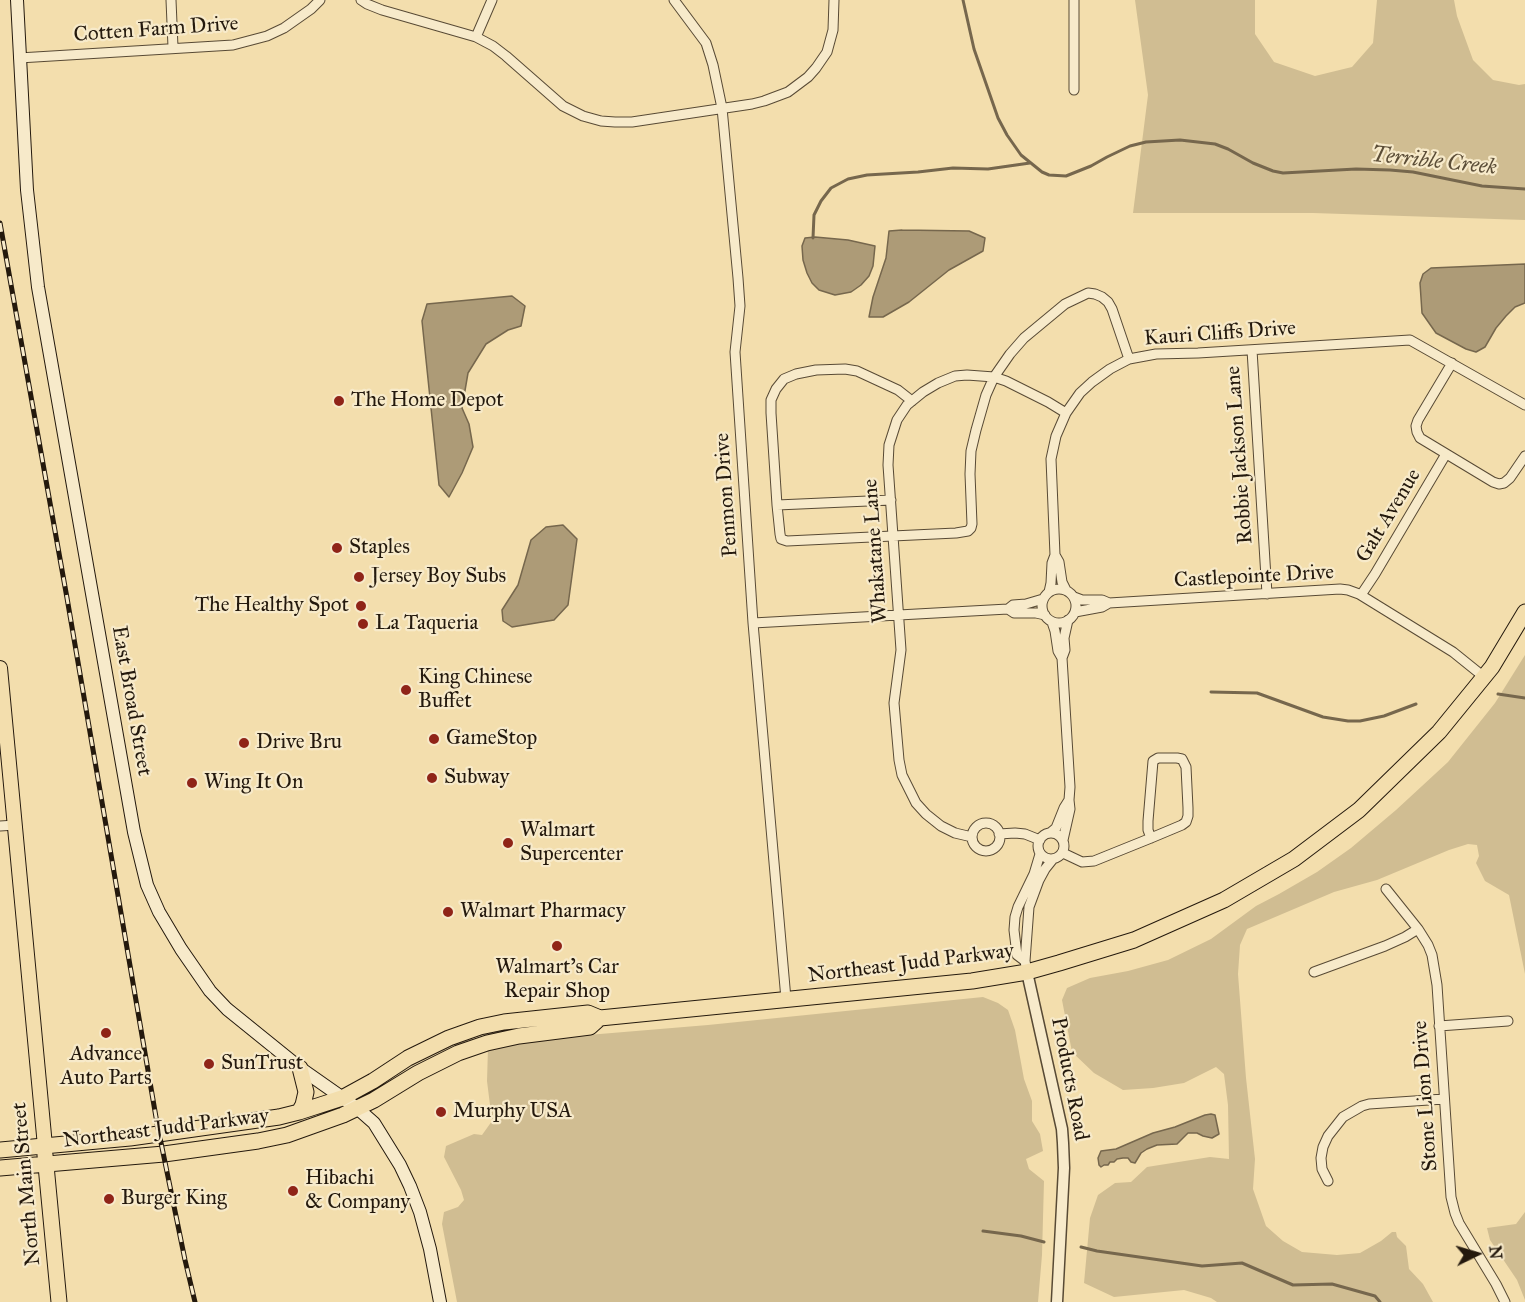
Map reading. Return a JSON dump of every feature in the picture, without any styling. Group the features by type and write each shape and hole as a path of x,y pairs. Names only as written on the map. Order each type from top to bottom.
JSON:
{"highway":[{"name":"Northeast Judd Parkway","path":"0,1150 184,1131 299,1112 342,1098 430,1047 480,1027 526,1019 588,1013 600,1018 972,981 1026,966 1059,963 1134,940 1224,900 1294,859 1359,810 1440,732 1492,667 1525,612"},
{"name":"Northeast Judd Parkway","path":"0,1168 164,1154 258,1141 308,1128 357,1108 382,1096 418,1072 458,1053 487,1043 519,1036 590,1028 600,1018"},
{"path":"299,1112 306,1092 300,1068"},
{"name":"North Main Street","path":"45,1146 59,1302"}],"main road":[{"name":"East Broad Street","path":"17,0 27,190 38,287 132,821 147,885 159,912 210,991 234,1016 375,1123 410,1186 420,1212 440,1302"},
{"name":"North Main Street","path":"0,668 45,1146"}],"street":[{"path":"171,0 174,47"},
{"name":"Cotten Farm Drive","path":"20,58 233,45 267,36 284,28 320,0"},
{"path":"361,0 382,10 476,37 506,56 563,106 583,116 601,121 632,122 764,101 788,92 808,77 822,60 830,43 834,0"},
{"path":"476,37 492,0"},
{"name":"Penmon Drive","path":"674,0 705,43 713,65 722,108 740,306 735,352 753,623 786,999"},
{"path":"1074,0 1074,90"},
{"path":"912,401 898,390 857,371 816,370 784,379 776,388 771,400 781,539 787,541 963,532 970,528 972,524 969,474 971,451 986,394 994,377 1010,354 1040,324 1065,304 1088,293 1102,297 1108,302 1129,359"},
{"name":"Kauri Cliffs Drive","path":"1046,596 1052,583 1052,563 1055,555 1051,459 1056,436 1066,413 1080,393 1110,369 1129,359 1156,354 1410,340 1525,405"},
{"name":"Robbie Jackson Lane","path":"1251,350 1267,594"},
{"path":"1452,363 1418,420 1416,426 1420,438 1499,484 1510,478 1525,456"},
{"name":"Whakatane Lane","path":"972,837 955,833 941,826 926,814 916,802 902,775 894,703 901,650 889,445 897,420 907,405 922,392 955,376 994,377 1022,388 1066,413"},
{"name":"Galt Avenue","path":"1361,596 1446,454"},
{"path":"777,506 891,500"},
{"name":"Kauri Cliffs Drive","path":"1055,555 1059,562 1062,582 1070,594"},
{"path":"753,623 1008,609 1013,605 1035,603 1056,589 1070,594 1076,602 1075,612 1068,620 1061,623 1036,613 1014,613 1008,609"},
{"name":"Castlepointe Drive","path":"1070,594 1082,600 1102,600 1109,603 1348,590 1453,652 1484,677"},
{"path":"1046,596 1042,607 1055,631 1058,651 1062,658"},
{"name":"Castlepointe Drive","path":"1075,612 1102,607 1109,603"},
{"path":"1026,966 1029,907 1045,869 1063,853 1065,847 1063,840 1070,809 1062,658 1068,620"},
{"path":"1063,853 1082,862 1094,861 1152,838 1186,822 1188,816 1186,767 1182,759 1158,758 1153,760 1148,821 1148,830 1152,838"},
{"path":"1053,860 1046,859 1038,847 1044,835 1056,828 1069,800"},
{"path":"985,823 993,825 999,834 995,848 986,851 977,848 972,841 972,833 977,826 985,823"},
{"path":"0,826 15,825"},
{"path":"1050,833 1056,834 1063,840"},
{"path":"999,834 1025,834 1040,840"},
{"path":"1026,966 1017,955 1015,917 1041,854"},
{"name":"Stone Lion Drive","path":"1386,889 1418,929 1428,945 1434,963 1449,1188 1455,1213 1505,1302"},
{"path":"1314,972 1392,944 1418,929"},
{"name":"Products Road","path":"1026,966 1062,1129 1064,1168 1057,1302"},
{"path":"1439,1026 1508,1021"},
{"path":"1328,1181 1322,1169 1323,1147 1328,1136 1343,1117 1368,1104 1444,1099"}],"shaded area":[{"path":"1135,0 1255,0 1255,34 1274,62 1315,76 1352,67 1373,43 1377,0 1454,0 1457,16 1473,60 1493,80 1525,84 1525,220 1313,213 1133,213 1148,95"},
{"path":"889,231 969,231 985,238 983,251 949,270 909,302 883,317 869,317 886,258"},
{"path":"805,238 848,240 875,246 873,266 869,276 851,292 835,295 819,290 812,283 803,260 802,246"},
{"path":"1525,264 1525,303 1515,307 1506,316 1485,347 1476,352 1436,333 1422,313 1420,283 1423,274 1431,268"},
{"path":"512,296 525,306 521,326 508,330 486,344 468,373 462,408 469,424 473,447 449,497 439,485 422,321 427,304"},
{"path":"563,525 577,539 568,605 554,620 512,627 503,621 502,610 518,585 531,540 546,527"},
{"path":"1525,655 1525,974 1509,895 1485,881 1476,863 1479,856 1477,845 1468,844 1377,880 1334,892 1247,929 1240,945 1238,974 1255,1159 1253,1189 1266,1226 1283,1241 1302,1252 1337,1255 1360,1253 1392,1232 1396,1232 1397,1237 1406,1246 1409,1269 1423,1284 1433,1302 1217,1302 1184,1290 1114,1297 1084,1283 1090,1218 1098,1195 1115,1183 1131,1182 1147,1167 1210,1157 1229,1159 1228,1105 1224,1074 1216,1067 1184,1083 1123,1090 1094,1073 1072,1052 1062,1000 1067,988 1090,978 1168,960 1211,939 1256,906 1317,872 1351,848 1448,762 1495,703"},
{"path":"983,997 1008,1010 1015,1030 1024,1079 1032,1101 1032,1121 1040,1134 1043,1151 1026,1159 1029,1169 1044,1181 1038,1302 457,1302 442,1224 444,1212 458,1207 464,1200 444,1157 446,1146 474,1134 482,1135 492,1121 487,1081 488,1048 564,1037"},
{"path":"1211,1114 1215,1115 1219,1134 1212,1138 1197,1133 1188,1133 1177,1144 1157,1145 1147,1149 1141,1153 1135,1163 1128,1158 1123,1158 1110,1162 1108,1165 1101,1167 1099,1165 1098,1158 1101,1151 1116,1149 1153,1133"},
{"path":"1525,1212 1525,1300 1517,1280 1490,1240 1487,1228 1516,1224"}],"waterway":[{"name":"Terrible Creek","path":"963,0 974,49 998,118 1021,155 1049,175 1066,176 1130,146 1146,142 1180,140 1215,144 1253,163 1283,173 1356,169 1390,170 1413,172 1482,186 1525,189"},
{"path":"813,238 814,215 821,201 831,188 848,179 867,175 953,168 988,169 1030,163"},
{"path":"1211,692 1257,693 1323,717 1348,721 1384,716 1416,704"},
{"path":"1498,694 1525,698"},
{"path":"983,1231 1021,1236 1044,1242"},
{"path":"1081,1247 1202,1266 1242,1263 1293,1285 1332,1284 1375,1296 1380,1302"}],"railway":[{"path":"0,223 157,1123 195,1302"}],"place":[{"name":"The Home Depot","path":"339,401"},
{"name":"Staples","path":"337,548"},
{"name":"Jersey Boy Subs","path":"359,577"},
{"name":"The Healthy Spot","path":"361,606"},
{"name":"La Taqueria","path":"363,624"},
{"name":"King Chinese Buffet","path":"406,690"},
{"name":"GameStop","path":"434,739"},
{"name":"Drive Bru","path":"244,743"},
{"name":"Subway","path":"432,778"},
{"name":"Wing It On","path":"192,783"},
{"name":"Walmart Supercenter","path":"508,843"},
{"name":"Walmart Pharmacy","path":"448,912"},
{"name":"Walmart's Car Repair Shop","path":"557,946"},
{"name":"Advance Auto Parts","path":"106,1033"},
{"name":"SunTrust","path":"209,1064"},
{"name":"Murphy USA","path":"441,1112"},
{"name":"Hibachi & Company","path":"293,1191"},
{"name":"Burger King","path":"109,1199"}]}
